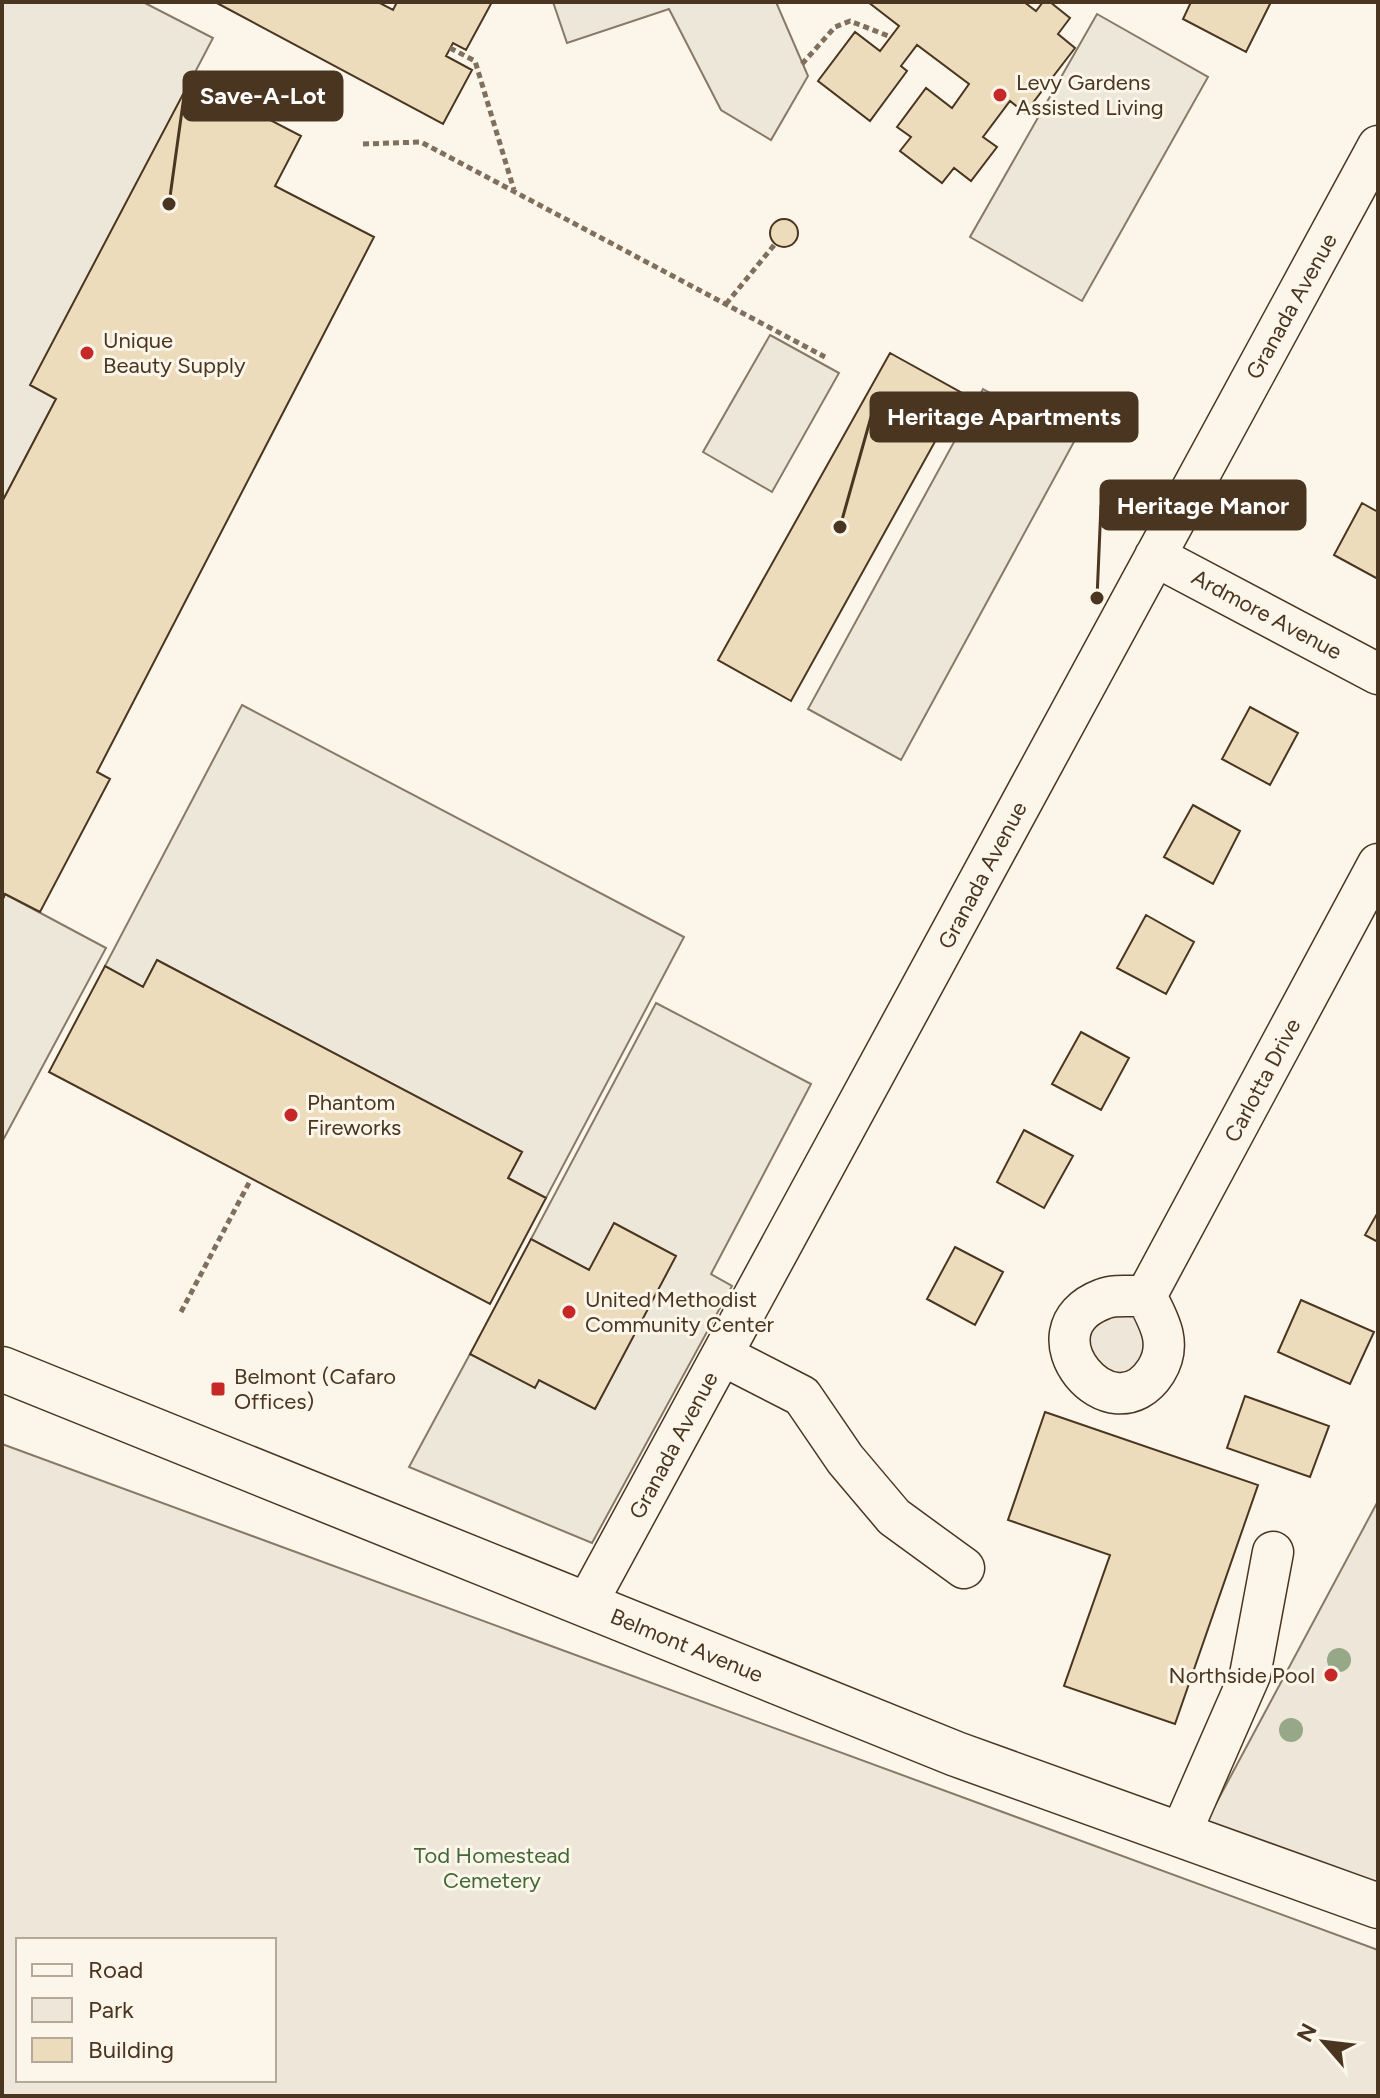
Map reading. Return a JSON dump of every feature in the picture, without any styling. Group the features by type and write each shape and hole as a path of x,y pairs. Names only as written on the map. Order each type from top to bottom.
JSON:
{"main road":[{"name":"Belmont Avenue","path":"2,1369 956,1754 1378,1906"}],"street":[{"name":"Granada Avenue","path":"586,1605 1378,146"},
{"name":"Ardmore Avenue","path":"1155,556 1378,674"},
{"name":"Carlotta Drive","path":"1146,1296 1378,864"},
{"path":"722,1355 802,1396 845,1459 894,1517 964,1568"},
{"path":"1180,1835 1250,1675 1273,1552"}],"path":[{"path":"802,64 835,27 850,21 891,37"},
{"path":"450,48 475,61 514,191"},
{"path":"363,144 421,142 825,357"},
{"path":"726,304 775,244"},
{"path":"181,1312 251,1179"}],"green space":[{"path":"1146,1296 1164,1357 1100,1389 1074,1323"},
{"name":"Tod Homestead Cemetery","path":"2,1444 1378,1950 1378,2096 2,2096"},
{"name":"Northside Pool","path":"1378,1501 1378,1906 1196,1841"}],"shaded area":[{"path":"2,2 143,2 213,38 31,385 56,399 2,502"},
{"path":"553,2 776,2 808,76 771,140 721,110 669,9 567,43"},
{"path":"1097,14 1208,77 1082,301 970,237"},
{"path":"770,335 839,373 772,492 703,452"},
{"path":"983,389 1075,440 901,760 808,709"},
{"path":"242,705 684,937 546,1198 508,1178 522,1152 157,960 143,987 105,966"},
{"path":"5,894 106,948 2,1142 2,901"},
{"path":"656,1003 811,1084 711,1274 732,1286 592,1543 409,1467 470,1354 539,1380 595,1409 675,1256 589,1270 531,1239"}],"building":[{"path":"215,2 378,2 393,10 397,2 492,2 466,50 453,43 446,56 472,70 443,124"},
{"name":"Levy Gardens Assisted Living","path":"868,2 1024,2 1036,11 1043,2 1050,2 1070,18 1058,34 1075,48 1025,113 1010,101 983,137 997,147 971,181 954,168 942,183 900,151 911,137 897,127 926,88 952,108 969,84 917,45 901,66 907,71 870,121 818,81 855,32 880,51 899,26"},
{"path":"1191,2 1271,2 1246,52 1183,19"},
{"path":"191,79 301,136 275,186 374,237 97,772 110,779 40,912 5,894 2,901 2,502 56,399 30,385"},
{"path":"784,219 794,223 798,233 794,243 784,247 774,243 770,233 774,223"},
{"path":"890,353 962,393 791,701 718,660"},
{"path":"1362,503 1378,512 1378,579 1334,555"},
{"path":"1250,707 1298,733 1270,785 1222,759"},
{"path":"1193,805 1240,831 1213,884 1164,857"},
{"path":"1146,915 1194,942 1166,994 1117,968"},
{"name":"Phantom Fireworks","path":"157,960 522,1152 508,1178 546,1198 490,1304 49,1072 105,966 143,987"},
{"path":"1081,1032 1129,1058 1101,1110 1052,1084"},
{"path":"1024,1130 1073,1156 1044,1208 997,1182"},
{"path":"1378,1212 1378,1242 1365,1235"},
{"name":"United Methodist Community Center","path":"614,1223 676,1256 595,1409 539,1380 535,1388 470,1354 531,1239 589,1270"},
{"path":"955,1247 1003,1272 975,1325 927,1299"},
{"path":"1301,1300 1374,1332 1350,1384 1278,1352"},
{"path":"1245,1396 1329,1426 1310,1477 1227,1448"},
{"path":"1045,1412 1258,1485 1175,1724 1064,1686 1110,1555 1008,1520"}],"place":[{"name":"Levy Gardens Assisted Living","path":"1000,95"},
{"name":"Save-A-Lot","path":"169,204"},
{"name":"Unique Beauty Supply","path":"87,353"},
{"name":"Heritage Apartments","path":"840,527"},
{"name":"Heritage Manor","path":"1097,598"},
{"name":"Phantom Fireworks","path":"291,1115"},
{"name":"United Methodist Community Center","path":"569,1312"},
{"name":"Belmont (Cafaro Offices)","path":"218,1389"},
{"name":"Northside Pool","path":"1331,1675"}]}
